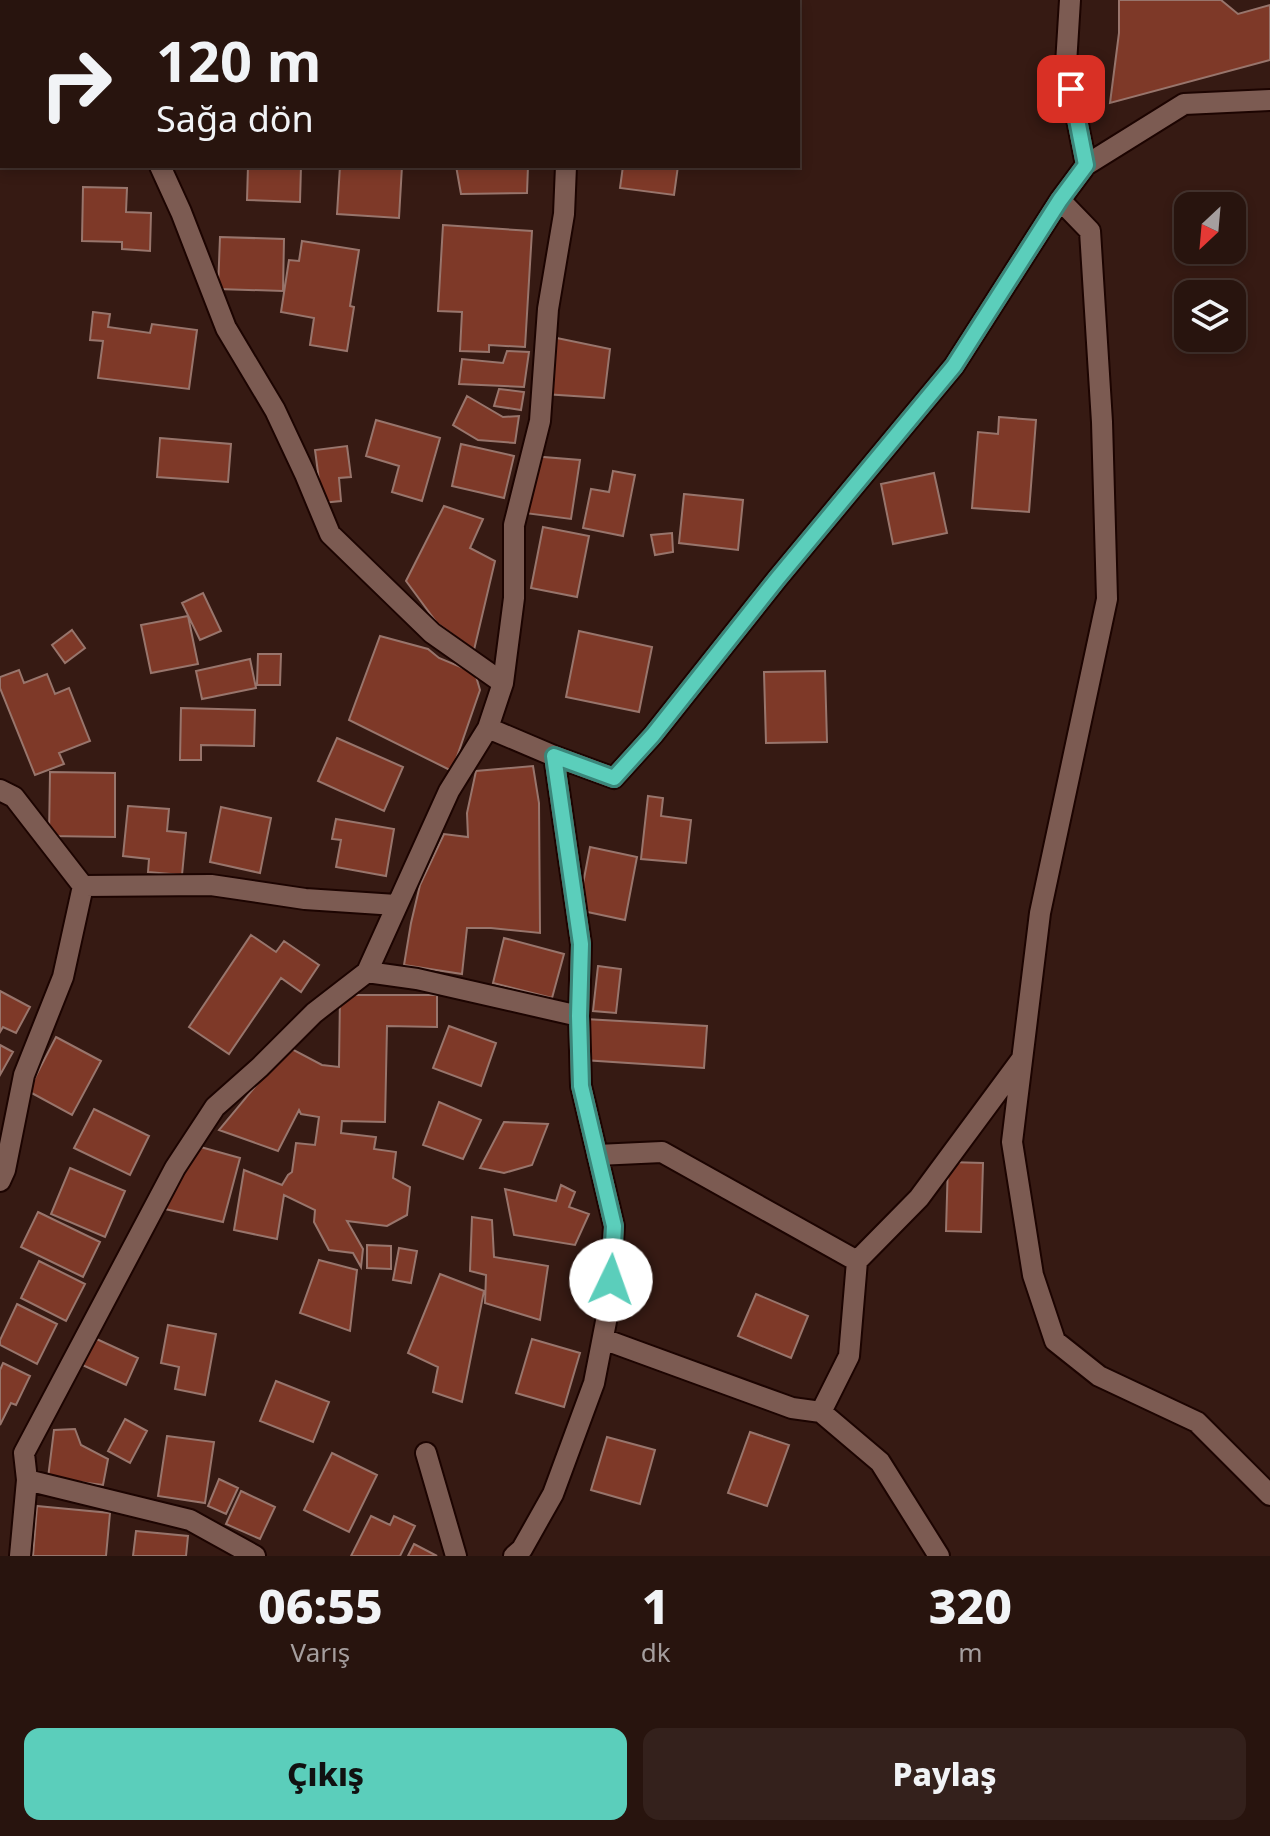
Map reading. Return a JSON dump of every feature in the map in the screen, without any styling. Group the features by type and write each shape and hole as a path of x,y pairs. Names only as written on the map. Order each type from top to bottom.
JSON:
{"street":[{"path":"1070,0 1066,64 1086,165"},
{"path":"488,728 614,778 653,735 777,579 954,366 1060,200 1086,165 1184,104 1270,100"},
{"path":"161,168 226,328 275,410 330,534 432,633 503,683"},
{"path":"20,1556 27,1480 24,1453 175,1168 215,1107 314,1013 367,972 449,791 488,728 503,683 514,598 514,525 540,421 548,309 564,214 566,168"},
{"path":"1060,200 1090,231 1102,422 1107,599 1040,913 1012,1142 1033,1275 1055,1341 1099,1376 1197,1422 1270,1495"},
{"path":"514,1556 522,1549 553,1494 594,1383 609,1306 614,1226 581,1086 581,944 554,756"},
{"path":"0,790 14,797 83,886"},
{"path":"83,886 211,885 305,899 396,905"},
{"path":"0,1181 5,1170 24,1075 63,977 83,886"},
{"path":"367,972 417,979 579,1016"},
{"path":"821,1412 849,1356 857,1261 919,1198 1022,1059"},
{"path":"597,1155 662,1152 857,1261"},
{"path":"603,1339 792,1408 821,1412 880,1462 939,1556"},
{"path":"426,1453 456,1556"},
{"path":"27,1480 190,1520 255,1556"}],"building":[{"path":"1119,0 1221,0 1238,14 1270,5 1270,60 1110,103 1119,33"},
{"path":"248,168 301,168 300,202 247,200"},
{"path":"340,168 402,168 399,218 337,214"},
{"path":"456,168 528,168 527,193 461,194"},
{"path":"623,168 678,168 674,195 620,188"},
{"path":"83,187 127,188 126,212 151,213 150,251 122,249 122,242 82,241"},
{"path":"443,225 532,231 525,347 489,345 489,352 460,351 462,312 438,311"},
{"path":"220,237 284,239 283,291 218,289"},
{"path":"302,241 359,250 347,351 310,345 314,318 281,312 289,260 299,261"},
{"path":"93,312 110,314 108,327 150,333 152,324 197,330 189,389 98,378 103,341 90,340"},
{"path":"552,337 610,349 604,398 544,394"},
{"path":"507,351 529,352 524,387 459,384 462,359 503,363"},
{"path":"499,389 524,392 521,410 494,406"},
{"path":"467,396 503,417 519,416 515,443 478,440 453,425"},
{"path":"999,417 1036,420 1029,512 972,508 978,432 998,434"},
{"path":"376,420 440,438 422,501 392,492 399,466 366,456"},
{"path":"160,438 231,444 228,482 157,477"},
{"path":"461,444 514,456 504,498 452,486"},
{"path":"347,446 351,477 339,478 341,501 322,503 315,450"},
{"path":"531,456 580,460 571,519 517,512"},
{"path":"613,471 635,475 623,536 583,528 591,489 609,492"},
{"path":"934,473 947,533 893,544 881,484"},
{"path":"684,494 743,500 738,550 679,543"},
{"path":"444,506 483,519 470,548 495,561 474,650 437,623 406,581"},
{"path":"543,527 589,536 577,597 531,588"},
{"path":"672,533 673,552 655,555 651,535"},
{"path":"203,593 221,631 200,640 182,603"},
{"path":"188,616 198,664 151,673 141,625"},
{"path":"72,630 85,648 65,663 52,645"},
{"path":"579,631 652,647 639,712 566,697"},
{"path":"380,636 428,649 439,658 475,673 480,690 452,771 349,720"},
{"path":"258,654 281,654 280,685 257,685"},
{"path":"250,659 256,688 202,699 196,671"},
{"path":"19,670 24,683 47,674 55,694 69,688 90,741 59,753 64,764 35,775 0,688 0,677"},
{"path":"825,671 827,742 766,743 764,672"},
{"path":"181,708 255,710 254,746 201,745 201,760 180,760"},
{"path":"337,738 403,767 384,811 318,781"},
{"path":"533,766 539,803 540,933 467,928 462,974 404,965 420,885 444,834 468,837 467,813 476,771"},
{"path":"50,772 115,773 115,837 49,836"},
{"path":"648,796 663,798 661,816 691,820 686,863 641,859"},
{"path":"128,806 169,809 167,831 186,833 182,875 148,872 149,859 123,856"},
{"path":"221,807 271,818 260,873 210,862"},
{"path":"336,819 394,829 386,876 336,867 341,840 332,839"},
{"path":"590,847 637,857 625,920 578,910"},
{"path":"251,935 276,952 284,941 319,965 301,992 281,978 229,1054 189,1027"},
{"path":"504,938 564,954 552,998 493,983"},
{"path":"598,966 621,969 616,1013 593,1011"},
{"path":"0,991 30,1007 16,1033 3,1027 0,1032"},
{"path":"340,995 437,995 437,1027 387,1026 385,1122 342,1121 341,1133 376,1137 374,1149 396,1152 393,1178 410,1187 407,1215 387,1226 347,1221 363,1249 361,1267 353,1253 329,1250 314,1222 315,1210 284,1195 277,1239 234,1230 244,1170 282,1185 292,1172 296,1143 315,1145 319,1117 301,1114 299,1110 278,1151 219,1130 288,1047 322,1065 339,1067"},
{"path":"585,1019 707,1026 704,1068 583,1060"},
{"path":"449,1026 496,1043 481,1086 433,1068"},
{"path":"56,1037 101,1061 72,1115 28,1091"},
{"path":"0,1045 13,1052 0,1075"},
{"path":"439,1102 481,1120 463,1159 423,1145"},
{"path":"94,1109 149,1136 130,1175 74,1148"},
{"path":"504,1122 548,1124 532,1165 504,1173 480,1168"},
{"path":"197,1146 240,1158 223,1222 165,1209"},
{"path":"948,1162 983,1163 981,1232 946,1231"},
{"path":"70,1168 125,1191 105,1237 51,1214"},
{"path":"561,1185 575,1192 569,1207 589,1214 575,1245 514,1235 505,1189 556,1201"},
{"path":"38,1212 100,1242 83,1277 21,1247"},
{"path":"472,1217 492,1220 494,1257 548,1266 540,1320 485,1303 486,1275 470,1271"},
{"path":"367,1245 391,1246 391,1269 367,1268"},
{"path":"399,1248 417,1251 411,1283 393,1280"},
{"path":"319,1260 357,1270 350,1331 300,1313"},
{"path":"39,1261 85,1284 66,1321 21,1298"},
{"path":"440,1274 484,1291 462,1402 433,1392 438,1367 408,1353"},
{"path":"756,1294 808,1316 791,1358 738,1336"},
{"path":"17,1304 57,1324 37,1364 0,1345"},
{"path":"168,1325 216,1334 205,1395 175,1389 179,1367 161,1363"},
{"path":"90,1336 138,1358 126,1385 78,1363"},
{"path":"532,1339 580,1353 564,1407 516,1393"},
{"path":"3,1363 30,1376 16,1405 11,1403 0,1425 0,1370"},
{"path":"276,1381 329,1402 313,1442 260,1421"},
{"path":"125,1419 147,1431 130,1463 108,1451"},
{"path":"75,1429 81,1445 108,1459 103,1485 48,1478 54,1430"},
{"path":"750,1432 789,1445 767,1506 728,1493"},
{"path":"167,1436 214,1442 205,1503 158,1496"},
{"path":"607,1437 655,1450 640,1504 591,1490"},
{"path":"332,1453 377,1475 349,1532 304,1510"},
{"path":"219,1479 238,1488 226,1514 208,1506"},
{"path":"241,1491 275,1507 260,1539 226,1524"},
{"path":"37,1506 110,1513 106,1556 33,1556"},
{"path":"371,1516 390,1525 394,1516 415,1526 400,1556 351,1556"},
{"path":"136,1531 188,1536 186,1556 133,1556"},
{"path":"414,1544 437,1556 408,1556"}],"route":[{"path":"611,1280 614,1226 581,1086 581,944 554,756 614,778 653,735 777,579 954,366 1060,200 1086,165 1071,89"}]}
